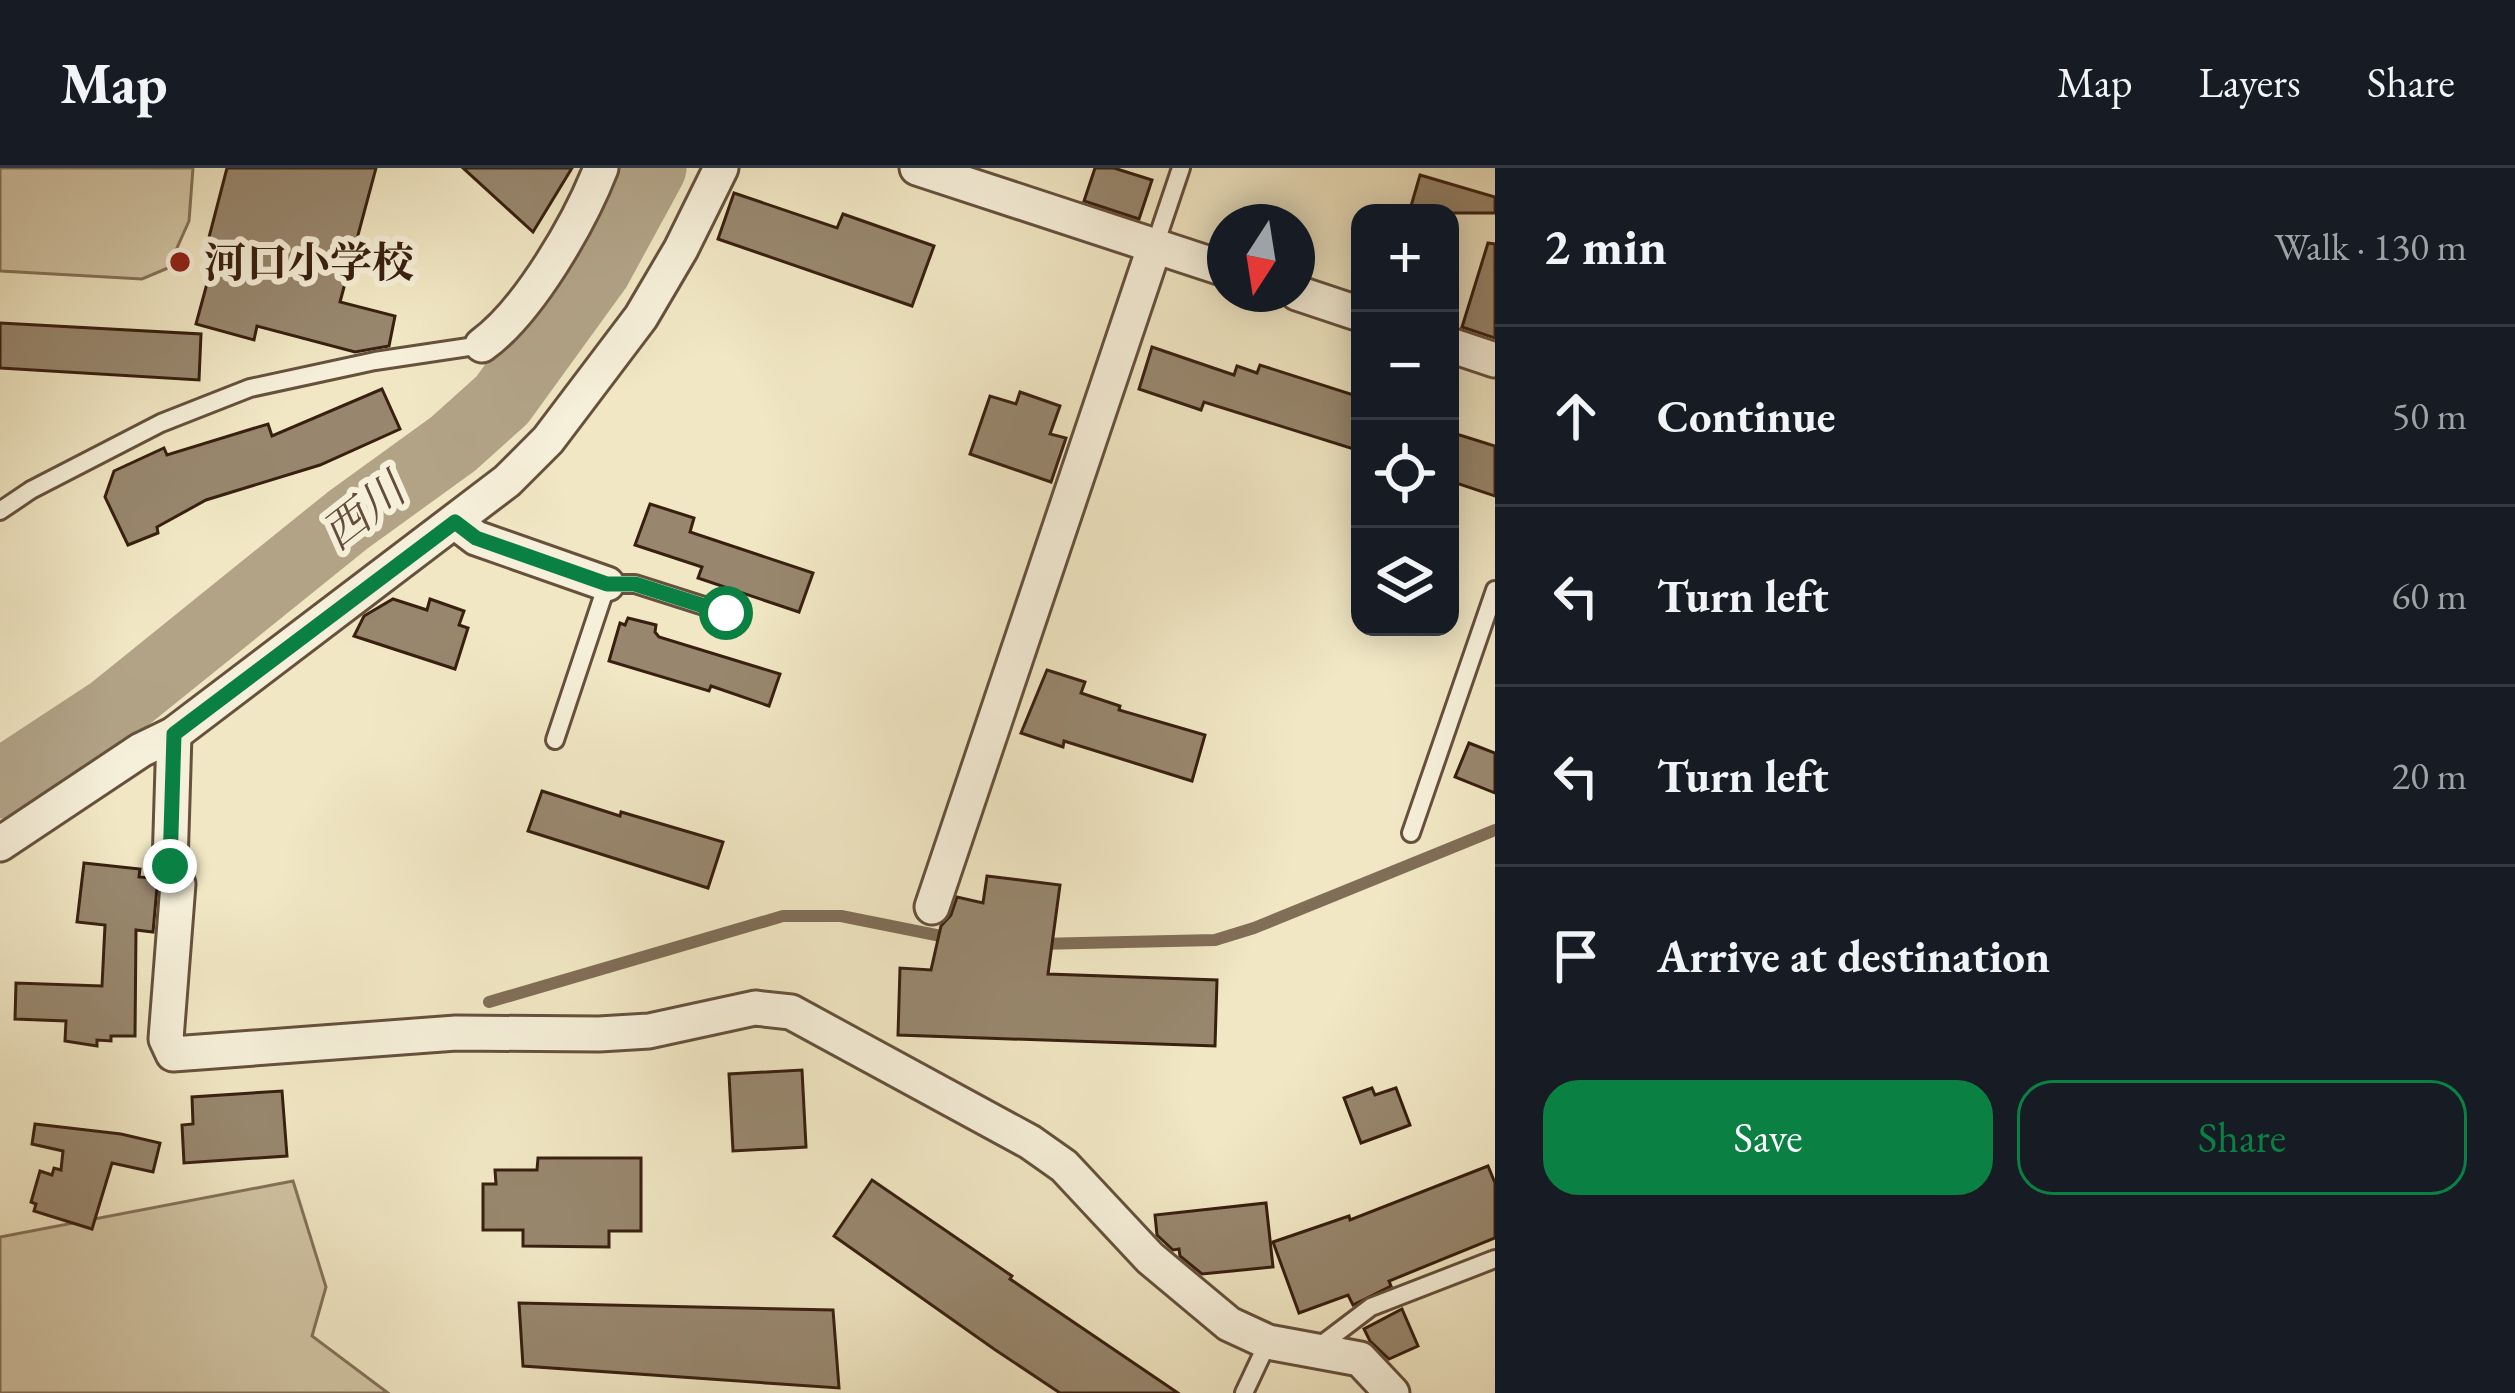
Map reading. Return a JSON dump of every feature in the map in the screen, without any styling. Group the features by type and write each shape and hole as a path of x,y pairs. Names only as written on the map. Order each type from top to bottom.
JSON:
{"street":[{"path":"482,345 514,314 562,247 601,168"},
{"path":"0,844 141,749 174,734 507,482 594,383 671,266 721,168"},
{"path":"917,168 1207,263"},
{"path":"932,908 1154,245"},
{"path":"1315,299 1354,312"},
{"path":"1459,348 1495,360"},
{"path":"455,522 476,538 607,584"},
{"path":"174,734 170,866 178,884 166,1039 173,1054 456,1033 649,1031 755,1008 790,1012 1030,1142 1064,1166 1150,1258 1229,1324 1268,1342 1360,1359 1392,1393"}],"lane":[{"path":"1154,245 1181,168"},
{"path":"1,508 161,423 250,388 375,361 482,345"},
{"path":"555,740 607,584 635,584 726,613"},
{"path":"1411,833 1495,590"},
{"path":"1312,1352 1371,1307 1495,1259"},
{"path":"1244,1393 1268,1342"}],"shaded area":[{"path":"0,168 193,168 189,221 168,268 142,279 0,271"},
{"path":"293,1181 326,1287 312,1336 388,1393 0,1393 0,1237"}],"building":[{"path":"227,168 376,168 340,302 395,316 389,346 355,352 257,326 254,340 196,324 218,243 208,241"},
{"path":"463,168 572,168 533,232"},
{"path":"1095,168 1114,168 1152,180 1139,219 1084,201"},
{"path":"1420,175 1495,197 1495,213 1459,213 1459,204 1412,204"},
{"path":"734,193 837,228 843,214 934,246 912,306 718,239"},
{"path":"1488,243 1495,244 1495,338 1462,327"},
{"path":"0,323 201,334 199,380 0,368"},
{"path":"1152,347 1234,375 1237,366 1257,373 1260,365 1351,394 1351,448 1204,402 1201,410 1139,389"},
{"path":"382,389 400,429 320,465 206,500 157,527 158,533 128,545 105,497 114,471 164,448 167,455 268,424 272,436"},
{"path":"1020,392 1060,406 1050,434 1066,438 1051,482 970,454 990,396 1016,404"},
{"path":"1459,435 1495,446 1495,496 1459,484"},
{"path":"650,504 694,518 690,532 813,573 799,612 698,578 702,567 635,545"},
{"path":"393,599 427,610 430,599 464,611 459,625 468,628 455,669 354,636 364,616"},
{"path":"628,618 656,625 659,637 780,674 769,706 609,661 620,623 625,625"},
{"path":"1047,670 1085,682 1081,693 1120,706 1119,710 1205,735 1192,781 1064,741 1063,747 1021,733"},
{"path":"1469,743 1495,753 1495,793 1455,777"},
{"path":"542,791 723,842 708,888 528,831"},
{"path":"84,863 140,869 139,877 152,878 157,888 153,932 136,930 135,1036 111,1036 111,1041 97,1040 97,1046 65,1041 66,1021 15,1019 16,983 102,986 105,925 77,922"},
{"path":"987,876 1060,885 1048,974 1217,980 1215,1046 898,1035 900,968 931,970 941,926 957,897 983,903"},
{"path":"802,1070 806,1147 733,1151 729,1074"},
{"path":"1372,1088 1375,1095 1396,1088 1410,1125 1361,1143 1344,1098"},
{"path":"282,1091 287,1156 184,1163 182,1125 193,1124 192,1097"},
{"path":"35,1124 160,1143 153,1172 112,1163 92,1229 34,1211 36,1204 31,1202 40,1171 52,1175 54,1168 61,1170 63,1151 32,1144"},
{"path":"538,1158 641,1158 641,1231 609,1231 609,1247 523,1246 523,1230 483,1230 483,1184 496,1184 495,1170 537,1170"},
{"path":"1488,1166 1495,1183 1495,1238 1389,1281 1391,1286 1353,1305 1348,1295 1299,1313 1273,1242 1349,1216 1350,1220"},
{"path":"872,1180 1178,1393 1060,1393 994,1349 834,1236"},
{"path":"1266,1203 1273,1267 1202,1274 1180,1256 1179,1249 1173,1250 1157,1235 1155,1215"},
{"path":"519,1303 833,1310 839,1388 523,1366"},
{"path":"1402,1309 1418,1346 1389,1359 1364,1329"}],"waterway":[{"name":"西川","path":"0,784 111,711 348,520 453,444 502,400 597,269 652,168"},
{"path":"1037,944 1215,940 1495,830"},
{"path":"489,1002 783,916 841,916 951,938"}],"place":[{"name":"河口小学校","path":"180,262"}],"route":[{"path":"170,866 174,734 455,522 476,538 607,584 635,584 726,613"}]}
